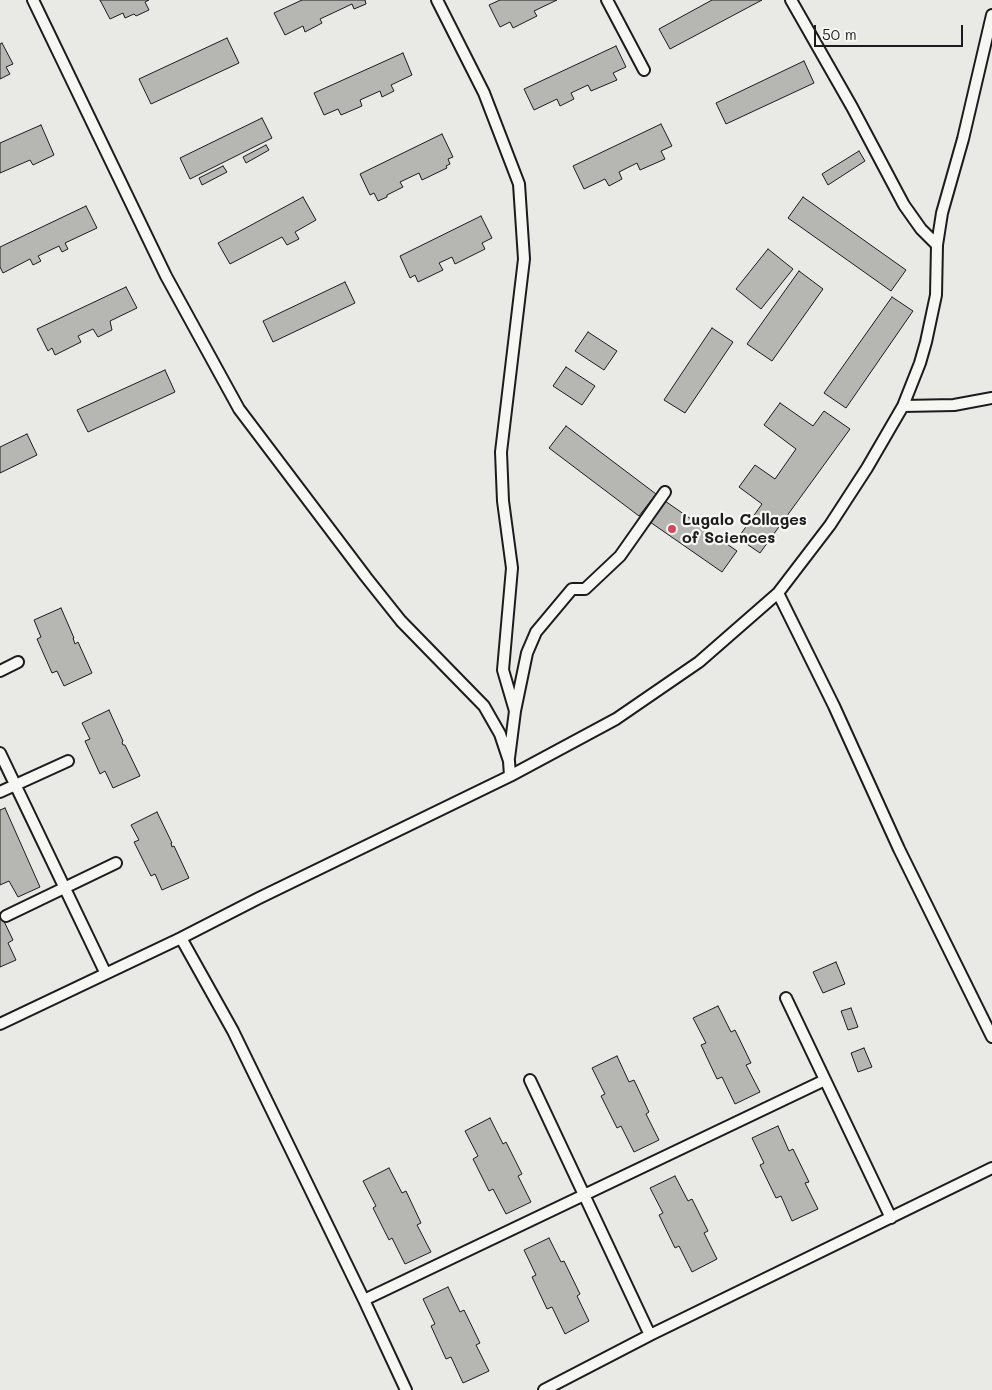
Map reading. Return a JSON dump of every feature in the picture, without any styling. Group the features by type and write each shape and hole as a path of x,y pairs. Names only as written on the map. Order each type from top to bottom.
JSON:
{"lane":[{"path":"33,0 166,276 239,410 401,620 484,706 500,734 509,761"},
{"path":"437,0 484,93 519,184 524,259 501,452 502,501 512,568 503,670 515,711"},
{"path":"607,0 644,70"},
{"path":"791,0 852,107 904,205 921,229 937,245"},
{"path":"0,1024 105,972 181,938 510,776 616,719 699,662 778,593 830,525 867,468 902,406 920,363 936,295 937,245 942,213 963,139 992,15"},
{"path":"902,406 954,406 992,398"},
{"path":"510,776 509,761 515,711 527,653 536,632 572,589 585,589 620,556 665,492"},
{"path":"778,593 834,706 899,849 992,1036"},
{"path":"0,671 18,662"},
{"path":"0,753 105,972"},
{"path":"0,792 68,761"},
{"path":"6,916 116,863"},
{"path":"181,938 233,1031 406,1390"},
{"path":"786,998 891,1218"},
{"path":"530,1080 650,1335"},
{"path":"364,1300 825,1080"},
{"path":"544,1390 650,1335 992,1168"}],"building":[{"path":"100,0 149,0 145,2 149,10 136,16 134,14 125,18 123,13 110,19"},
{"path":"302,0 365,0 366,4 354,9 352,4 320,19 322,23 305,32 303,26 285,35 274,13"},
{"path":"500,0 557,0 534,11 537,16 513,28 510,22 500,27 489,5"},
{"path":"712,0 762,0 670,49 659,29"},
{"path":"227,38 239,63 151,104 139,79"},
{"path":"2,43 13,64 6,67 10,74 0,79 0,44"},
{"path":"616,46 626,67 613,73 617,80 591,91 588,85 571,93 574,99 560,106 557,99 534,110 524,89"},
{"path":"403,53 412,75 391,85 394,91 382,97 380,91 360,100 362,106 341,115 338,109 324,115 314,93"},
{"path":"804,61 814,83 726,124 716,103"},
{"path":"262,118 272,138 190,179 180,158"},
{"path":"661,124 672,146 661,151 665,159 640,170 637,163 619,172 622,179 609,186 605,179 584,189 573,166"},
{"path":"41,125 54,155 33,165 30,160 0,173 0,143"},
{"path":"442,134 453,157 448,159 450,164 446,166 447,168 422,180 419,173 400,182 403,187 378,201 374,193 370,195 360,174"},
{"path":"266,145 269,150 246,163 243,157"},
{"path":"859,151 865,161 828,185 822,174"},
{"path":"223,166 227,172 202,185 199,178"},
{"path":"303,197 316,220 295,232 299,239 287,245 282,237 230,264 218,243"},
{"path":"803,197 906,270 891,291 788,218"},
{"path":"86,206 97,228 65,243 68,249 62,252 59,246 38,256 41,261 33,265 30,259 3,273 0,267 0,247"},
{"path":"481,216 492,238 482,243 485,249 455,264 452,257 439,263 443,270 418,282 415,275 410,278 400,256"},
{"path":"768,249 793,269 761,309 736,289"},
{"path":"799,271 823,289 772,361 747,344"},
{"path":"345,282 355,303 273,342 263,321"},
{"path":"126,287 137,308 110,321 112,330 98,337 93,329 78,336 81,342 55,355 52,348 48,351 37,329"},
{"path":"892,297 913,311 846,408 824,393"},
{"path":"712,328 733,342 685,413 664,400"},
{"path":"588,332 617,351 604,370 575,351"},
{"path":"566,367 595,386 582,405 553,386"},
{"path":"165,370 175,392 88,432 77,410"},
{"path":"780,403 813,426 824,411 850,429 760,553 738,538 762,504 739,487 755,465 775,479 796,449 764,425"},
{"path":"566,426 656,494 639,516 549,448"},
{"path":"27,434 37,455 0,473 0,447"},
{"path":"665,501 737,551 722,572 650,522"},
{"path":"61,608 75,644 78,642 92,673 64,686 57,671 52,673 37,639 41,637 34,620"},
{"path":"109,710 123,745 125,745 140,776 113,788 105,771 100,774 85,741 90,739 82,723"},
{"path":"5,808 40,887 18,897 9,881 0,885 0,810"},
{"path":"157,812 172,843 172,847 174,846 189,878 162,890 155,874 151,876 134,842 139,840 131,825"},
{"path":"0,913 13,940 8,943 16,960 0,967"},
{"path":"836,962 845,984 823,993 813,972"},
{"path":"718,1006 731,1032 735,1030 751,1063 746,1065 760,1092 735,1104 722,1077 717,1079 701,1045 706,1043 693,1018"},
{"path":"851,1008 858,1027 848,1030 841,1011"},
{"path":"864,1048 872,1067 858,1072 851,1053"},
{"path":"617,1056 629,1082 634,1080 649,1112 646,1114 659,1140 634,1152 621,1126 617,1128 601,1096 605,1094 592,1068"},
{"path":"490,1118 503,1144 506,1142 522,1174 518,1176 531,1202 506,1214 493,1189 489,1191 473,1159 478,1156 465,1131"},
{"path":"778,1126 789,1151 793,1149 809,1182 805,1183 818,1209 792,1221 781,1196 776,1198 760,1165 764,1163 752,1138"},
{"path":"389,1168 402,1193 406,1191 421,1223 417,1225 431,1252 405,1264 392,1238 389,1240 373,1208 376,1206 363,1181"},
{"path":"675,1176 688,1201 692,1199 708,1231 704,1233 717,1259 692,1272 679,1246 675,1248 659,1215 663,1213 650,1188"},
{"path":"549,1238 561,1262 564,1261 580,1294 577,1296 589,1321 565,1334 552,1307 547,1309 532,1277 536,1275 524,1250"},
{"path":"448,1287 460,1312 464,1310 480,1343 476,1345 489,1371 463,1383 451,1357 446,1359 431,1326 435,1324 423,1299"}],"place":[{"name":"Lugalo Collages of Sciences","path":"672,529"}]}
